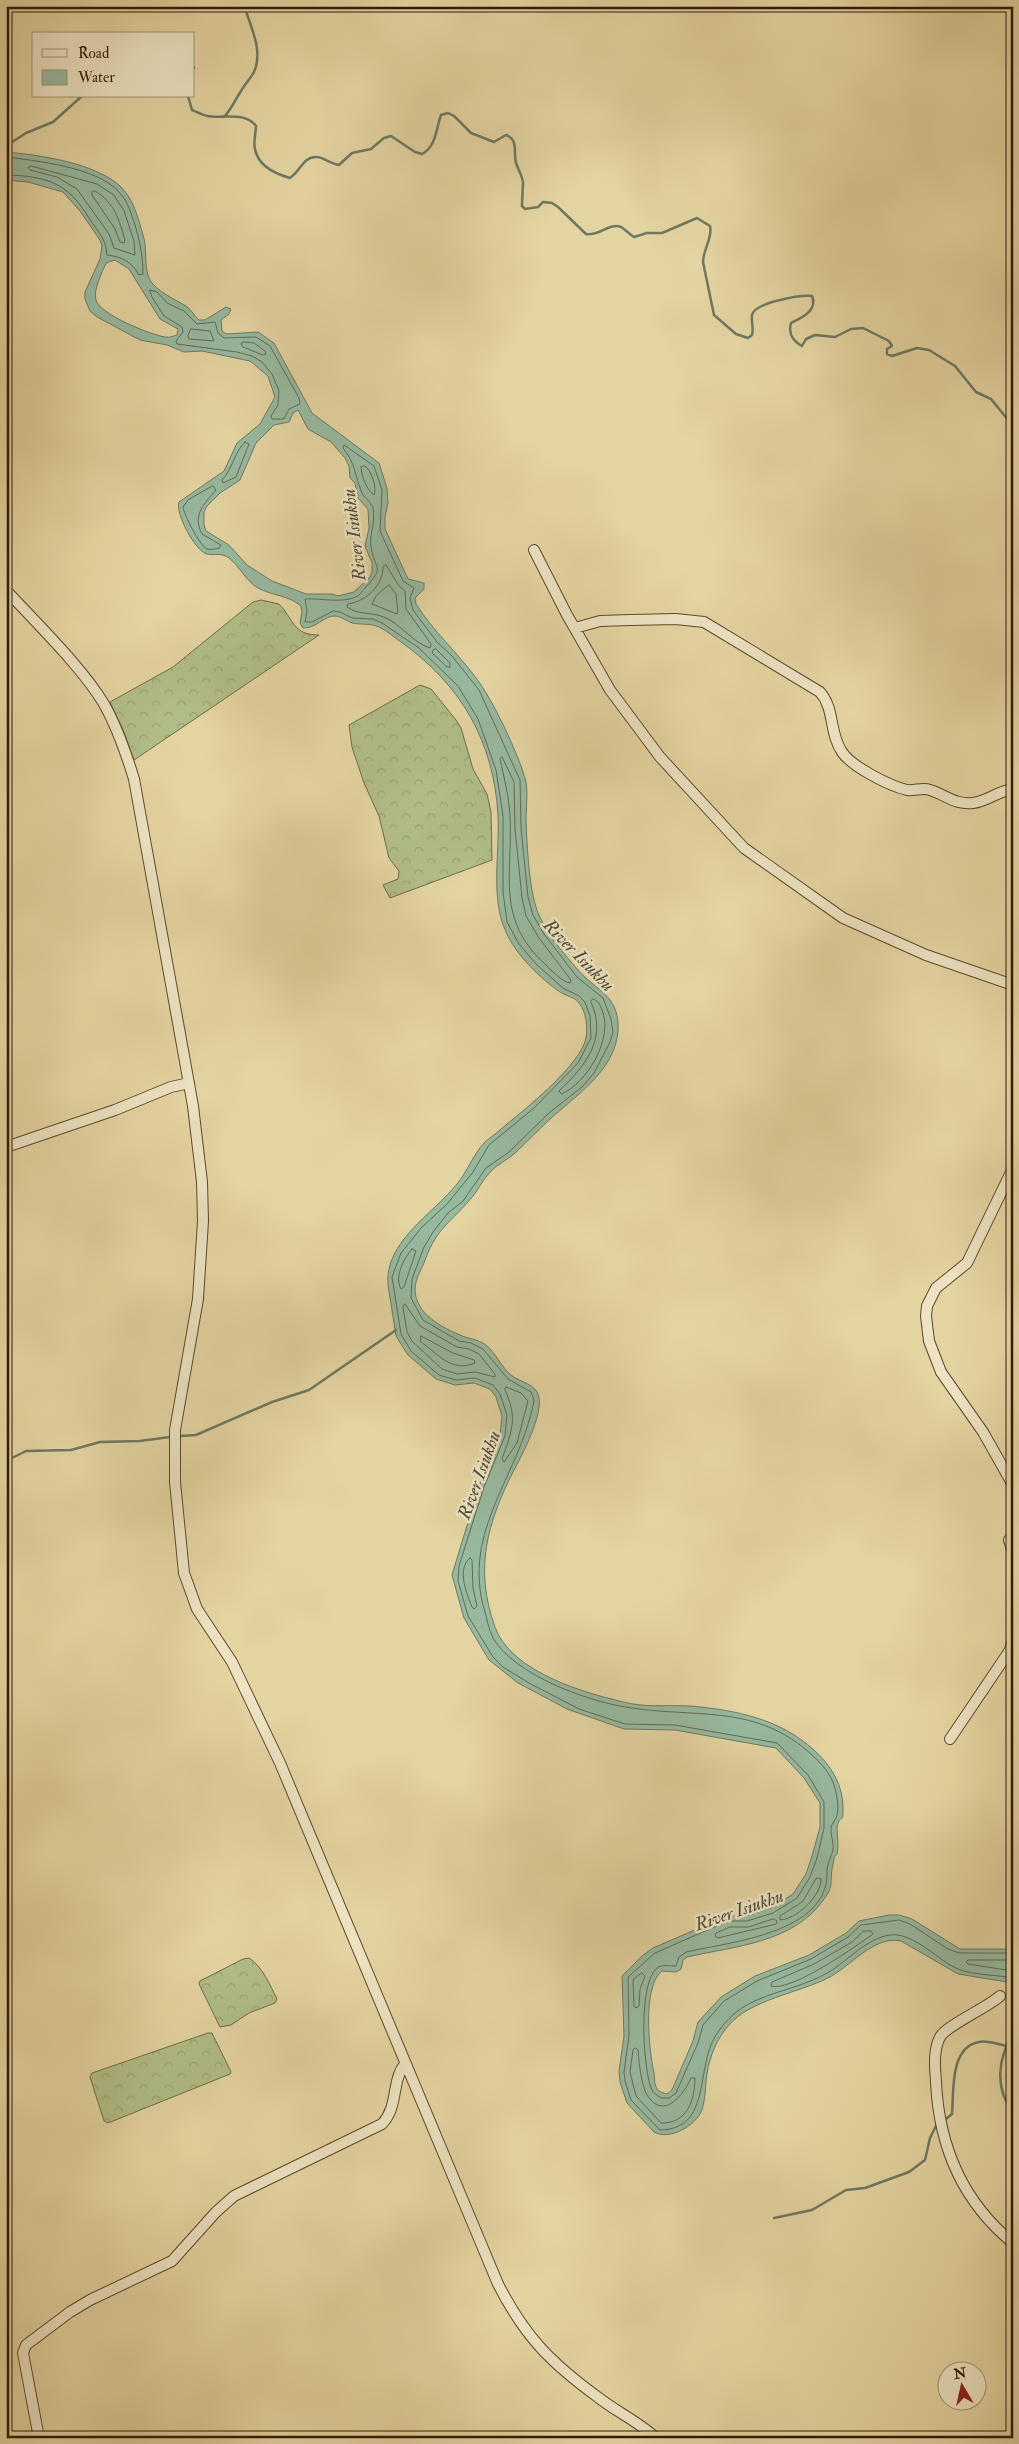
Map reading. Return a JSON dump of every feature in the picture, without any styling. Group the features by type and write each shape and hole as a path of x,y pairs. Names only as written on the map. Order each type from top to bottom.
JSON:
{"street":[{"path":"534,550 574,628 610,690 660,757 744,848 843,918 926,955 1013,985"},
{"path":"6,590 68,659 103,703 128,757 134,779 189,1082 200,1155 203,1221 198,1298 175,1430 176,1490 184,1573 198,1609 232,1662 280,1763 498,2284 515,2317 548,2357 599,2398 656,2438"},
{"path":"574,628 600,621 676,619 704,622 820,692 829,704 838,745 848,759 864,772 907,790 925,788 954,802 962,803 982,801 998,792 1013,789"},
{"path":"6,1147 115,1110 171,1087 189,1082"},
{"path":"1013,1168 967,1263 936,1288 927,1306 926,1316 929,1341 942,1372 983,1432 1013,1485"},
{"path":"1013,1536 1009,1540 1013,1552"},
{"path":"950,1738 1010,1650 1013,1640"},
{"path":"1000,1996 991,2004 942,2035 936,2053 937,2095 946,2146 959,2178 988,2222 1013,2243"},
{"path":"39,2438 23,2353 26,2345 70,2312 90,2300 172,2261 216,2212 234,2196 382,2124 390,2114 395,2099 398,2077 405,2064"}],"green space":[{"path":"261,600 279,604 298,629 310,634 319,635 134,760 110,702 173,667 253,602"},
{"path":"420,685 431,689 461,728 473,769 487,794 491,812 492,860 390,898 383,885 398,879 399,871 389,858 379,816 364,783 352,747 349,725"},
{"path":"249,1958 262,1971 277,1999 275,2003 249,2013 231,2025 220,2027 199,1984 200,1981 243,1959"},
{"path":"212,2033 231,2072 230,2074 108,2123 104,2121 90,2077 92,2073"}],"water":[{"path":"6,152 35,155 83,166 110,179 121,187 129,198 139,222 144,240 148,275 153,284 188,308 199,320 205,320 226,307 231,309 229,314 221,320 222,331 226,334 258,332 274,343 312,413 379,463 387,488 388,503 385,529 408,579 424,583 424,589 415,598 416,604 469,668 490,699 505,728 523,771 527,787 526,820 529,869 533,895 539,915 546,929 562,951 585,977 606,995 615,1009 618,1019 618,1031 610,1058 602,1070 592,1082 514,1154 488,1175 471,1198 437,1236 418,1276 415,1290 420,1306 438,1324 486,1345 507,1372 532,1386 538,1393 539,1406 535,1425 497,1509 487,1547 485,1585 495,1627 504,1643 517,1657 534,1669 574,1688 595,1695 640,1705 690,1706 724,1710 772,1724 801,1739 814,1750 831,1769 841,1791 843,1817 837,1827 838,1851 833,1864 831,1886 824,1899 811,1914 797,1925 780,1934 744,1945 687,1957 683,1960 681,1969 676,1972 662,1971 656,1979 649,2004 649,2035 657,2089 667,2094 672,2090 693,2041 698,2022 721,1997 755,1976 809,1955 846,1933 859,1921 899,1915 912,1919 960,1949 1013,1949 1013,1983 958,1974 901,1941 891,1940 881,1943 872,1947 828,1978 762,2003 738,2016 721,2036 710,2060 702,2110 696,2119 685,2128 666,2135 654,2132 627,2103 620,2082 619,2071 624,2036 622,1976 653,1948 727,1916 747,1916 771,1908 793,1894 806,1874 812,1856 820,1827 820,1803 804,1778 776,1748 675,1730 624,1729 567,1709 518,1683 489,1660 464,1618 452,1575 479,1486 500,1435 502,1416 496,1397 490,1389 474,1383 455,1385 436,1379 408,1355 396,1336 388,1285 389,1270 394,1255 402,1242 457,1184 484,1143 550,1087 574,1061 582,1049 586,1038 587,1024 585,1015 577,1001 552,986 529,965 510,941 506,932 498,904 498,816 490,763 471,717 457,696 422,659 379,627 352,623 332,616 308,628 303,628 300,623 301,606 296,602 258,588 226,556 207,554 202,551 187,531 180,514 179,502 224,471 237,443 260,424 275,397 268,376 250,361 202,351 184,352 167,345 140,340 97,317 90,311 85,299 85,292 100,259 102,246 100,240 80,211 63,192 28,182 6,180","holes":["115,260 129,269 160,319 178,329 177,335 167,337 149,332 126,323 99,306 95,296 98,281 106,263","298,410 308,429 331,442 345,458 349,466 350,478 355,483 358,498 368,509 369,528 365,546 372,563 372,572 370,577 354,592 338,596 332,594 306,594 272,581 247,565 229,545 206,531 204,525 204,512 207,506 220,493 240,480 256,443 274,425 289,422 293,413"]}],"waterway":[{"path":"224,117 254,72 256,64 257,49 254,33 246,11 248,6"},
{"path":"6,146 26,133 53,122 80,98"},
{"path":"189,98 192,110 201,114 213,117 233,116 251,121 256,126 254,146 260,160 274,172 290,178 312,157 319,157 339,165 352,153 371,149 384,138 391,136 415,152 422,154 427,151 433,142 441,115 448,113 454,116 471,133 494,142 506,135 514,143 516,163 523,182 522,206 525,209 538,207 543,202 552,203 586,234 595,233 613,226 621,227 634,237 647,233 662,233 697,218 710,226 711,230 703,262 714,315 736,334 748,338 752,335 752,315 761,306 789,298 812,296 813,306 811,310 791,323 790,327 794,339 802,346 806,339 815,335 835,337 851,329 863,328 889,341 892,346 887,349 887,354 892,356 917,348 929,350 955,366 976,392 991,399 1013,426"},
{"path":"180,1436 196,1435 272,1402 309,1390 396,1330"},
{"path":"6,1461 26,1451 71,1450 100,1442 140,1441 170,1437"},
{"path":"1008,1980 1013,1995"},
{"path":"1013,2033 1004,2053 1000,2073 1003,2093 1013,2112"},
{"path":"946,2119 952,2114 955,2072 962,2053 969,2046 979,2042 992,2042 1006,2046"},
{"path":"774,2218 812,2210 846,2190 865,2188 909,2172 925,2160 930,2138 937,2124"}],"water label":[{"name":"River Isiukhu","path":"354,535"},
{"name":"River Isiukhu","path":"579,955"},
{"name":"River Isiukhu","path":"479,1475"},
{"name":"River Isiukhu","path":"739,1910"}]}
